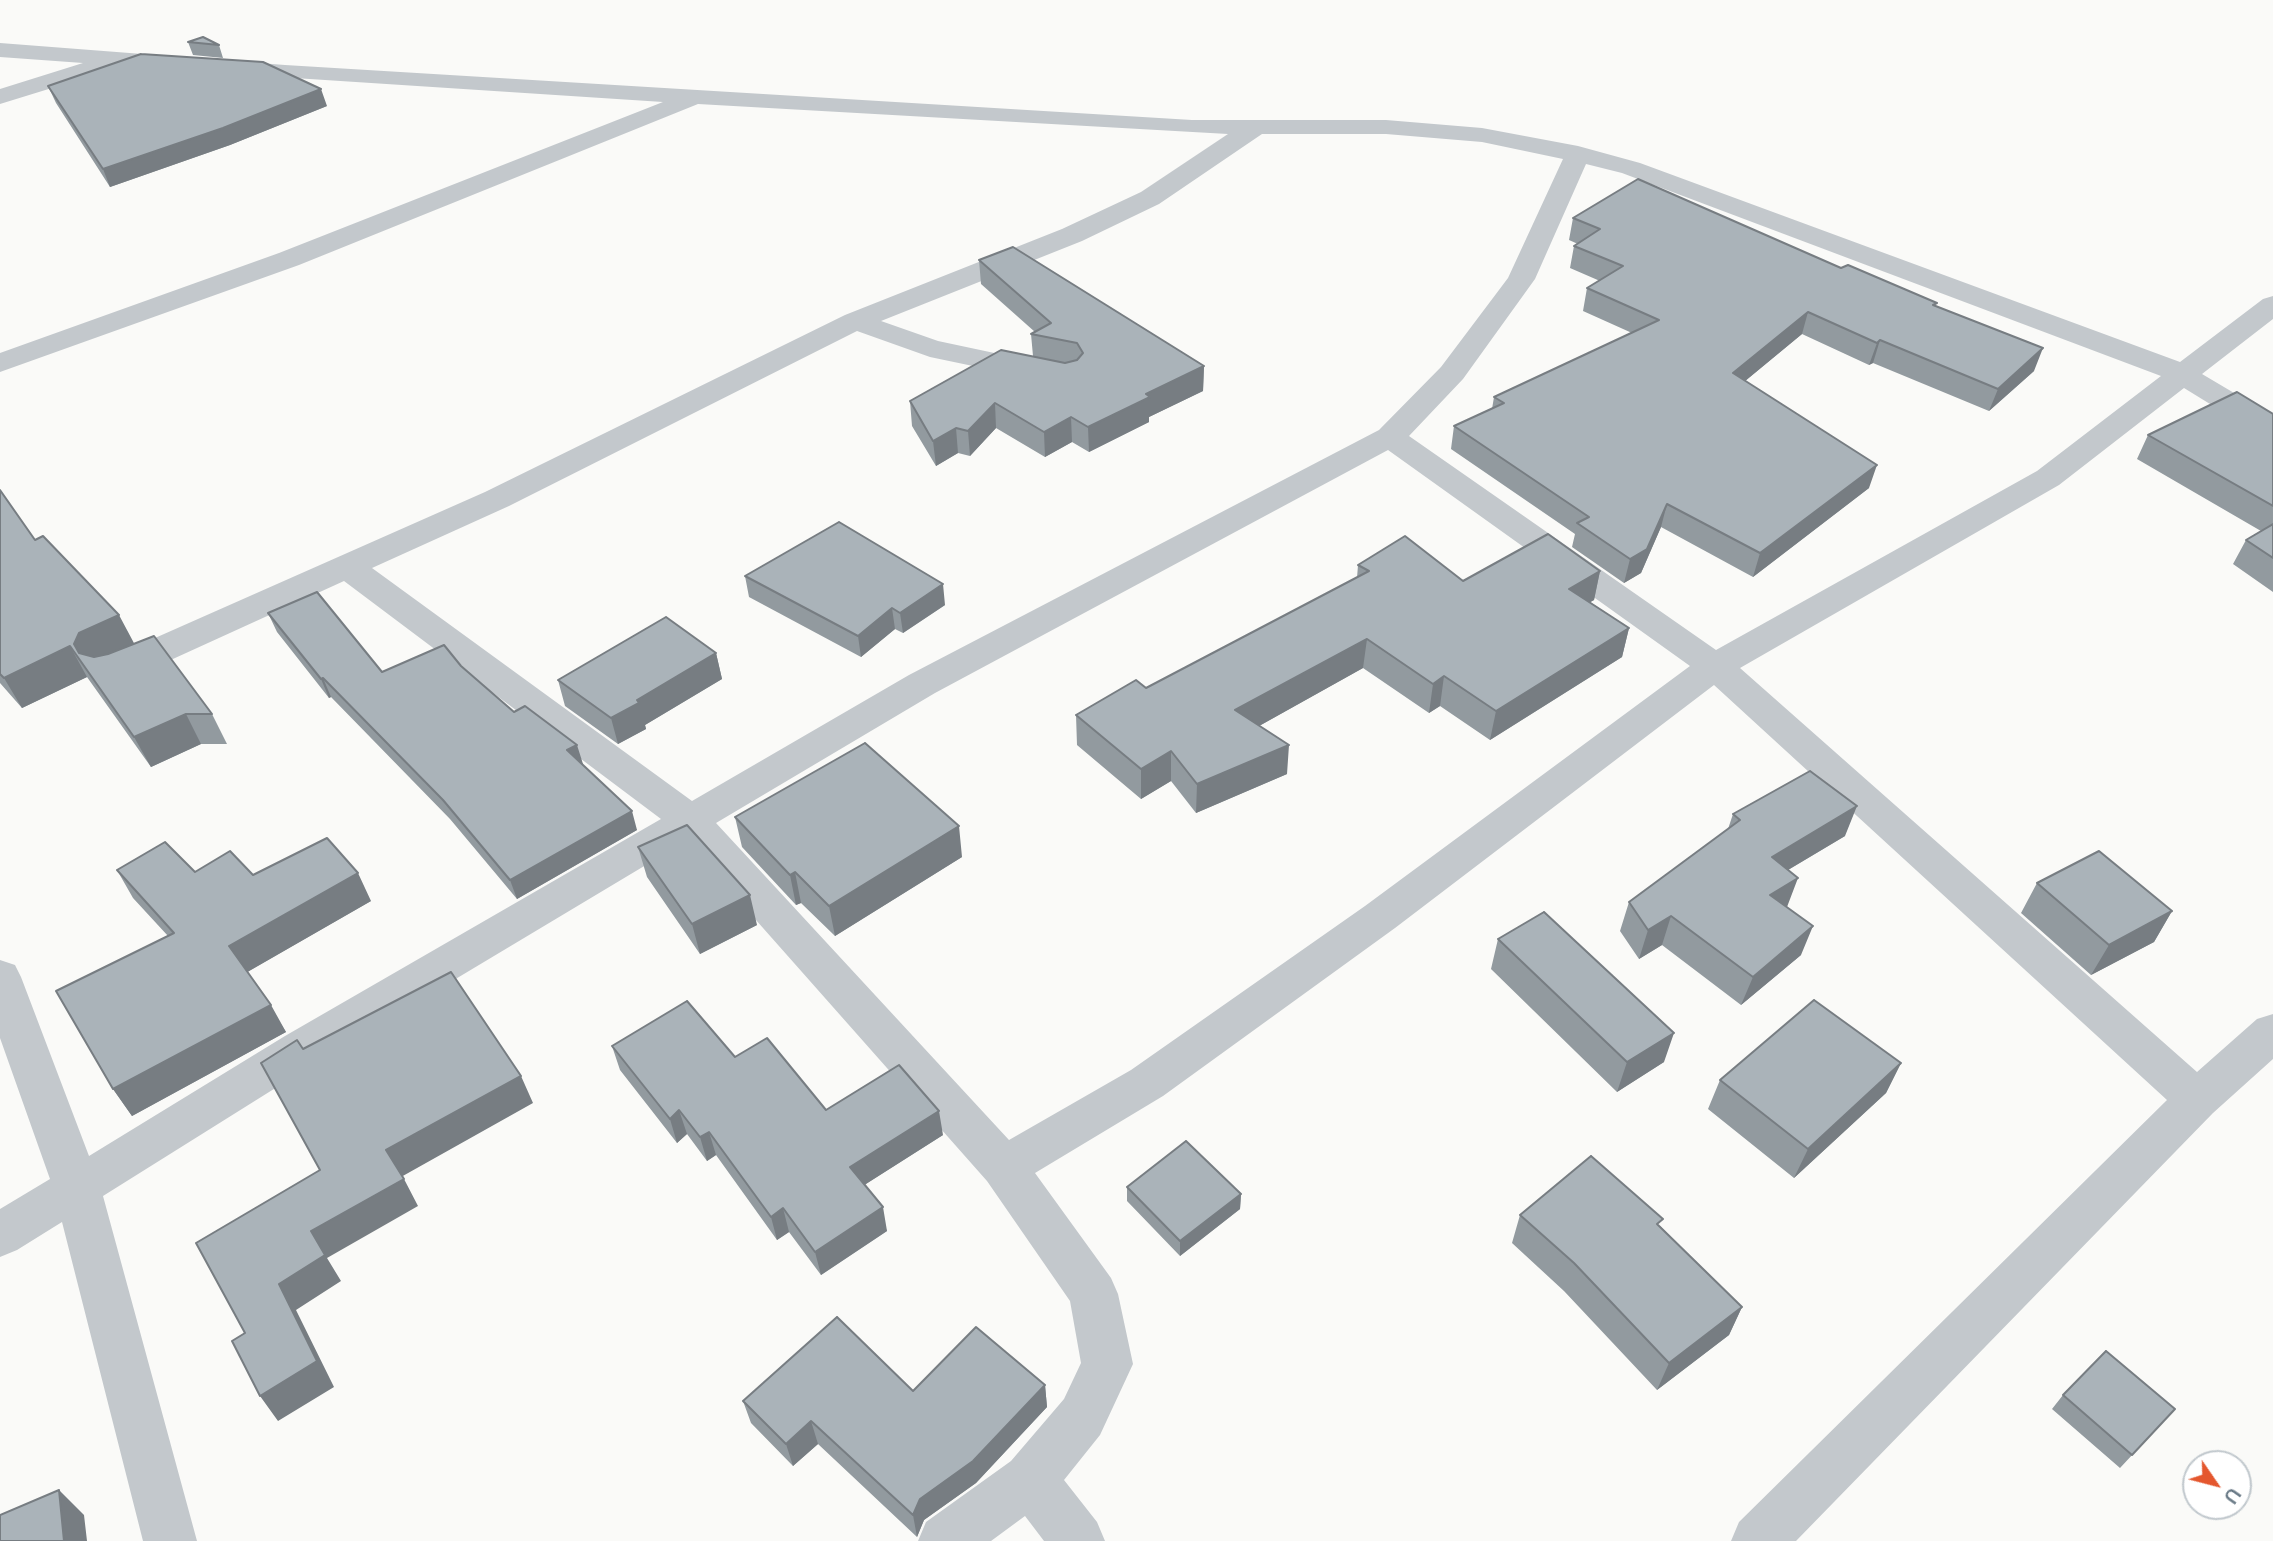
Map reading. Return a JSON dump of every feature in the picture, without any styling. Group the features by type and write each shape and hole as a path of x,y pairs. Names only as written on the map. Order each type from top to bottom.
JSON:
{"street":[{"path":"0,50 1192,127 1387,127 1482,135 1578,154 1631,168 2150,360 2183,374 2273,429"},
{"path":"0,97 121,59"},
{"path":"0,363 289,259 697,97"},
{"path":"111,673 497,499 855,321 1072,235 1150,198 1256,127"},
{"path":"0,1236 301,1049 922,684 1390,437 1452,373 1521,279 1578,154"},
{"path":"1004,1167 1158,1075 1380,917 1714,666 2048,478 2273,305"},
{"path":"855,321 930,348 1066,376"},
{"path":"1390,437 1714,666 2197,1100"},
{"path":"347,566 690,820 1004,1167 1093,1294 1107,1364 1082,1417 1030,1480 946,1541"},
{"path":"0,977 78,1188 170,1541"},
{"path":"1758,1541 2197,1100 2273,1032"},
{"path":"1030,1480 1078,1541"}],"building":[{"path":"203,37 219,45 188,42"},
{"path":"141,54 263,62 321,89 223,128 103,169 48,86"},
{"path":"1638,179 1841,268 1848,265 1937,303 1933,305 2043,348 1998,389 1880,340 1877,343 1808,312 1733,373 1877,465 1760,553 1667,504 1647,549 1630,559 1577,523 1589,517 1454,426 1504,403 1494,397 1659,320 1587,288 1623,266 1574,246 1600,229 1573,218"},
{"path":"1013,247 1204,366 1146,394 1150,397 1088,427 1071,417 1044,432 995,403 968,431 956,428 933,441 910,401 1001,350 1065,363 1077,360 1083,353 1077,343 1031,334 1051,323 979,260"},
{"path":"2237,392 2273,414 2273,506 2148,435"},
{"path":"0,490 35,540 43,536 119,615 79,633 74,644 79,653 94,657 108,654 154,636 212,714 186,714 134,737 70,646 4,678 0,674"},
{"path":"839,522 943,584 900,613 892,608 858,636 745,576"},
{"path":"2273,524 2273,558 2246,540"},
{"path":"1548,534 1600,571 1569,589 1629,628 1496,711 1444,676 1433,684 1367,639 1235,710 1289,745 1197,784 1171,751 1141,769 1076,715 1136,680 1146,688 1369,571 1358,565 1405,536 1463,581"},
{"path":"317,592 382,672 444,645 461,666 514,712 525,706 577,745 567,750 632,811 510,880 443,800 323,678 321,679 268,613"},
{"path":"666,617 716,653 611,718 558,680"},
{"path":"865,743 959,826 829,906 795,872 790,875 735,817"},
{"path":"1810,771 1857,806 1772,857 1798,878 1770,895 1813,926 1753,977 1671,916 1648,930 1629,902 1740,820 1733,814"},
{"path":"687,825 750,895 692,924 638,847"},
{"path":"327,838 358,873 229,946 271,1005 113,1089 56,991 174,933 117,870 165,842 195,872 230,851 253,875"},
{"path":"2099,851 2172,911 2109,945 2037,883"},
{"path":"1544,912 1674,1033 1627,1062 1498,939"},
{"path":"451,972 521,1076 386,1150 404,1179 311,1231 325,1255 279,1284 317,1361 260,1396 232,1341 245,1333 196,1243 320,1170 261,1063 297,1040 303,1049"},
{"path":"1814,1000 1901,1063 1808,1149 1720,1080"},
{"path":"687,1001 735,1057 767,1038 826,1110 899,1065 939,1111 850,1167 883,1207 815,1252 783,1208 771,1217 709,1132 700,1137 679,1110 670,1119 612,1046"},
{"path":"1186,1141 1241,1194 1180,1241 1127,1187"},
{"path":"1591,1156 1663,1219 1657,1224 1742,1307 1669,1363 1574,1263 1520,1215"},
{"path":"837,1317 913,1391 976,1327 1045,1385 973,1461 920,1499 913,1515 811,1421 786,1444 743,1401"},
{"path":"2106,1351 2175,1409 2132,1455 2063,1395"},
{"path":"59,1490 64,1541 0,1541 0,1515"}]}
